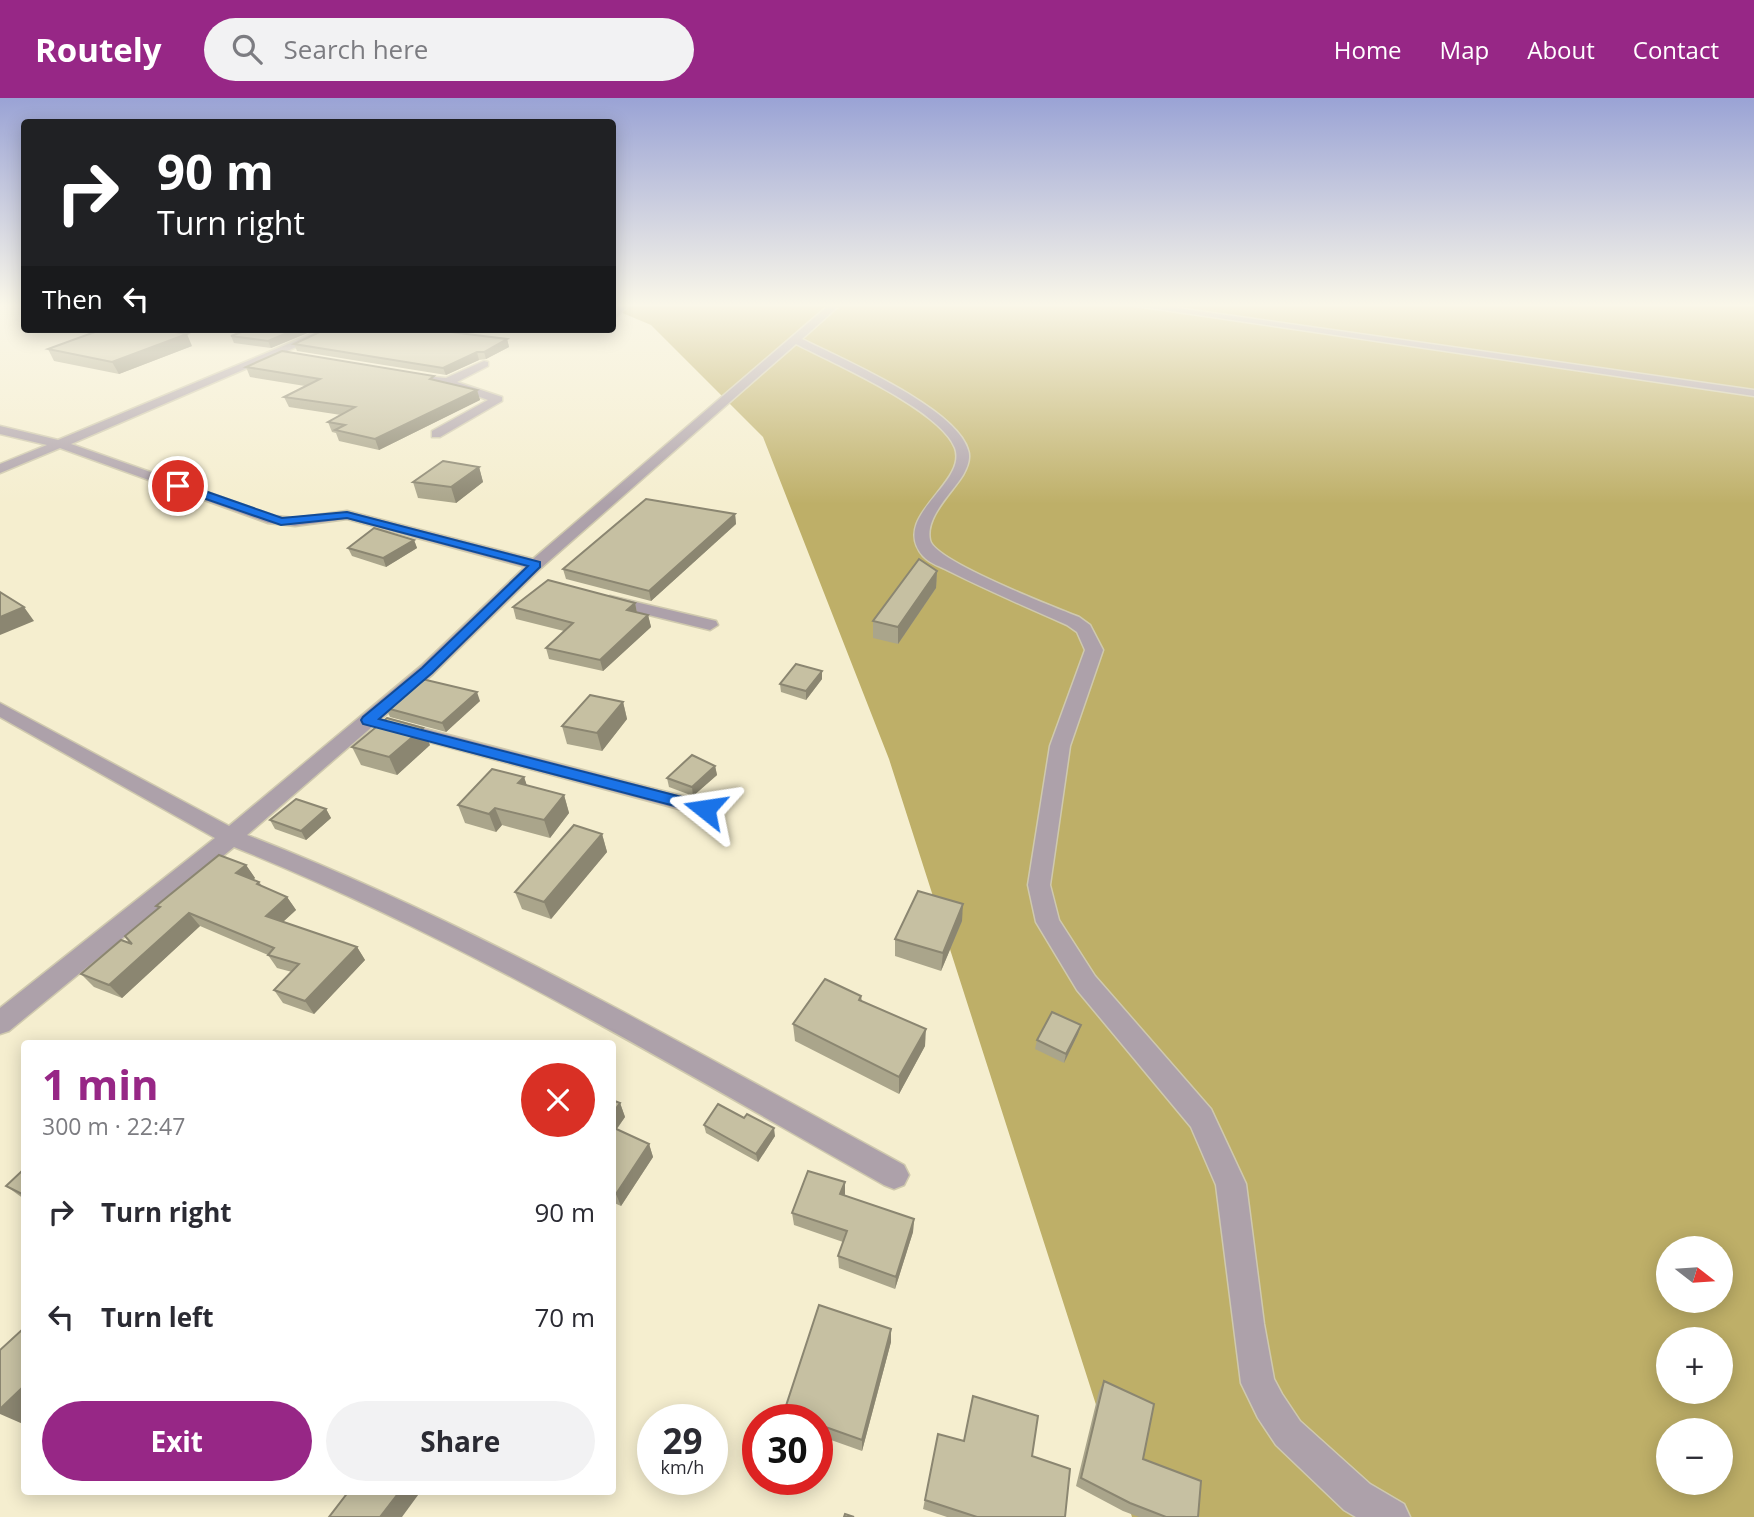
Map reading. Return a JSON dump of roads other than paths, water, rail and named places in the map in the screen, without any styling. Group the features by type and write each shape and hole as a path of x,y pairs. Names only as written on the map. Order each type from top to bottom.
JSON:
{"street":[{"path":"0,469 232,371"},
{"path":"448,382 470,371"},
{"path":"0,1023 231,837 427,670 530,570 758,371"},
{"path":"856,371 910,400 940,422 960,445 962,461 931,509 922,533 923,542 932,556 984,583 1073,621 1084,629 1091,640 1094,650 1090,667 1060,746 1055,790 1045,835 1039,886 1048,922 1086,983 1201,1118 1231,1184 1258,1383 1270,1406 1288,1433 1327,1470 1357,1497 1391,1517"},
{"path":"1601,371 1754,393"},
{"path":"408,376 448,382 498,399 436,433"},
{"path":"0,430 60,444 274,520 295,522 347,515 530,570 548,583"},
{"path":"590,596 710,625"},
{"path":"0,709 231,837 322,873 419,918 564,993 894,1175"},
{"path":"368,720 705,809"}]}
